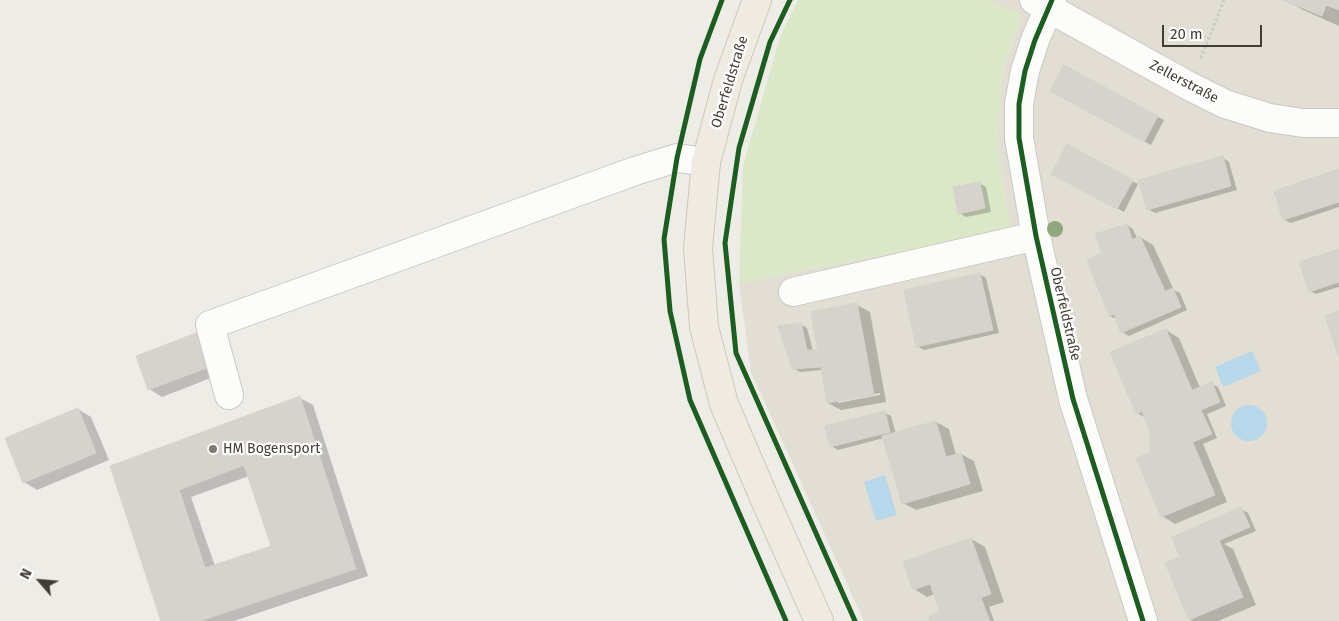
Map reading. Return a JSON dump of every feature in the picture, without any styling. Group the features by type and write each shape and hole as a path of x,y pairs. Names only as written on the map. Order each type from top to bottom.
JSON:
{"main road":[{"name":"Oberfeldstraße","path":"757,0 728,80 706,162 698,248 704,326 724,404 818,621"}],"street":[{"name":"Zellerstraße","path":"1045,3 1189,86 1225,104 1270,118 1303,123 1339,123"},
{"name":"Oberfeldstraße","path":"1045,3 1025,71 1020,104 1019,138 1036,236 1073,399 1143,621"},
{"path":"229,396 210,324 635,171 677,158 706,162"},
{"path":"793,292 1036,236"}],"path":[{"path":"1189,86 1224,0"}],"shaded area":[{"path":"988,0 1339,0 1339,621 864,621 751,372 739,283 1011,230 997,144 1001,79 1021,16"}],"green space":[{"path":"798,0 988,0 1021,15 1001,79 997,144 1011,230 739,283 743,166 780,37"}],"water":[{"path":"1252,351 1261,371 1223,387 1215,367"},
{"path":"1249,405 1256,406 1262,410 1266,416 1266,430 1262,436 1256,440 1249,441 1242,440 1236,436 1232,430 1231,423 1232,416 1236,410 1242,406"},
{"path":"885,475 897,515 876,521 864,482"}],"building":[{"path":"1283,0 1339,0 1339,10 1326,5 1322,16"},
{"path":"1064,65 1158,116 1144,142 1050,91"},
{"path":"1067,144 1133,180 1117,209 1051,174"},
{"path":"1223,156 1231,186 1147,210 1138,180"},
{"path":"1339,169 1339,202 1283,220 1274,191"},
{"path":"980,182 985,208 958,214 953,187"},
{"path":"1127,224 1132,239 1102,254 1095,234"},
{"path":"1140,236 1165,291 1109,316 1087,260"},
{"path":"1339,249 1339,282 1309,292 1299,262"},
{"path":"980,273 993,330 916,347 904,290"},
{"path":"1173,288 1181,307 1121,333 1114,314"},
{"path":"857,303 874,395 827,403 811,312"},
{"path":"1339,311 1339,358 1325,316"},
{"path":"801,323 807,350 817,350 820,367 792,369 778,326"},
{"path":"1166,329 1192,390 1136,414 1110,352"},
{"path":"196,333 209,367 148,390 136,356"},
{"path":"1212,382 1220,402 1150,431 1142,411"},
{"path":"300,396 356,569 200,621 161,621 110,466","holes":["244,465 271,546 205,568 179,490"]},
{"path":"78,408 96,453 23,483 5,438"},
{"path":"1201,410 1212,434 1193,442 1190,436 1150,452 1150,431"},
{"path":"885,411 890,432 830,447 825,426"},
{"path":"936,421 946,457 961,453 970,484 902,504 882,436"},
{"path":"1190,436 1215,495 1161,517 1136,458"},
{"path":"1241,507 1250,527 1180,557 1172,537"},
{"path":"971,538 991,594 940,612 930,584 913,590 903,562"},
{"path":"1219,540 1243,597 1189,620 1165,563"},
{"path":"981,598 987,614 967,621 930,621 928,616"},
{"path":"987,614 990,621 967,621"}],"cycle path":[{"path":"722,0 700,59 677,158 664,239 670,311 690,400 786,621"},
{"path":"790,0 770,42 739,148 725,243 736,353 855,621"},
{"path":"1052,0 1035,40 1025,71 1019,104 1019,138 1036,236 1073,399 1143,621"}],"place":[{"name":"HM Bogensport","path":"213,449"}]}
